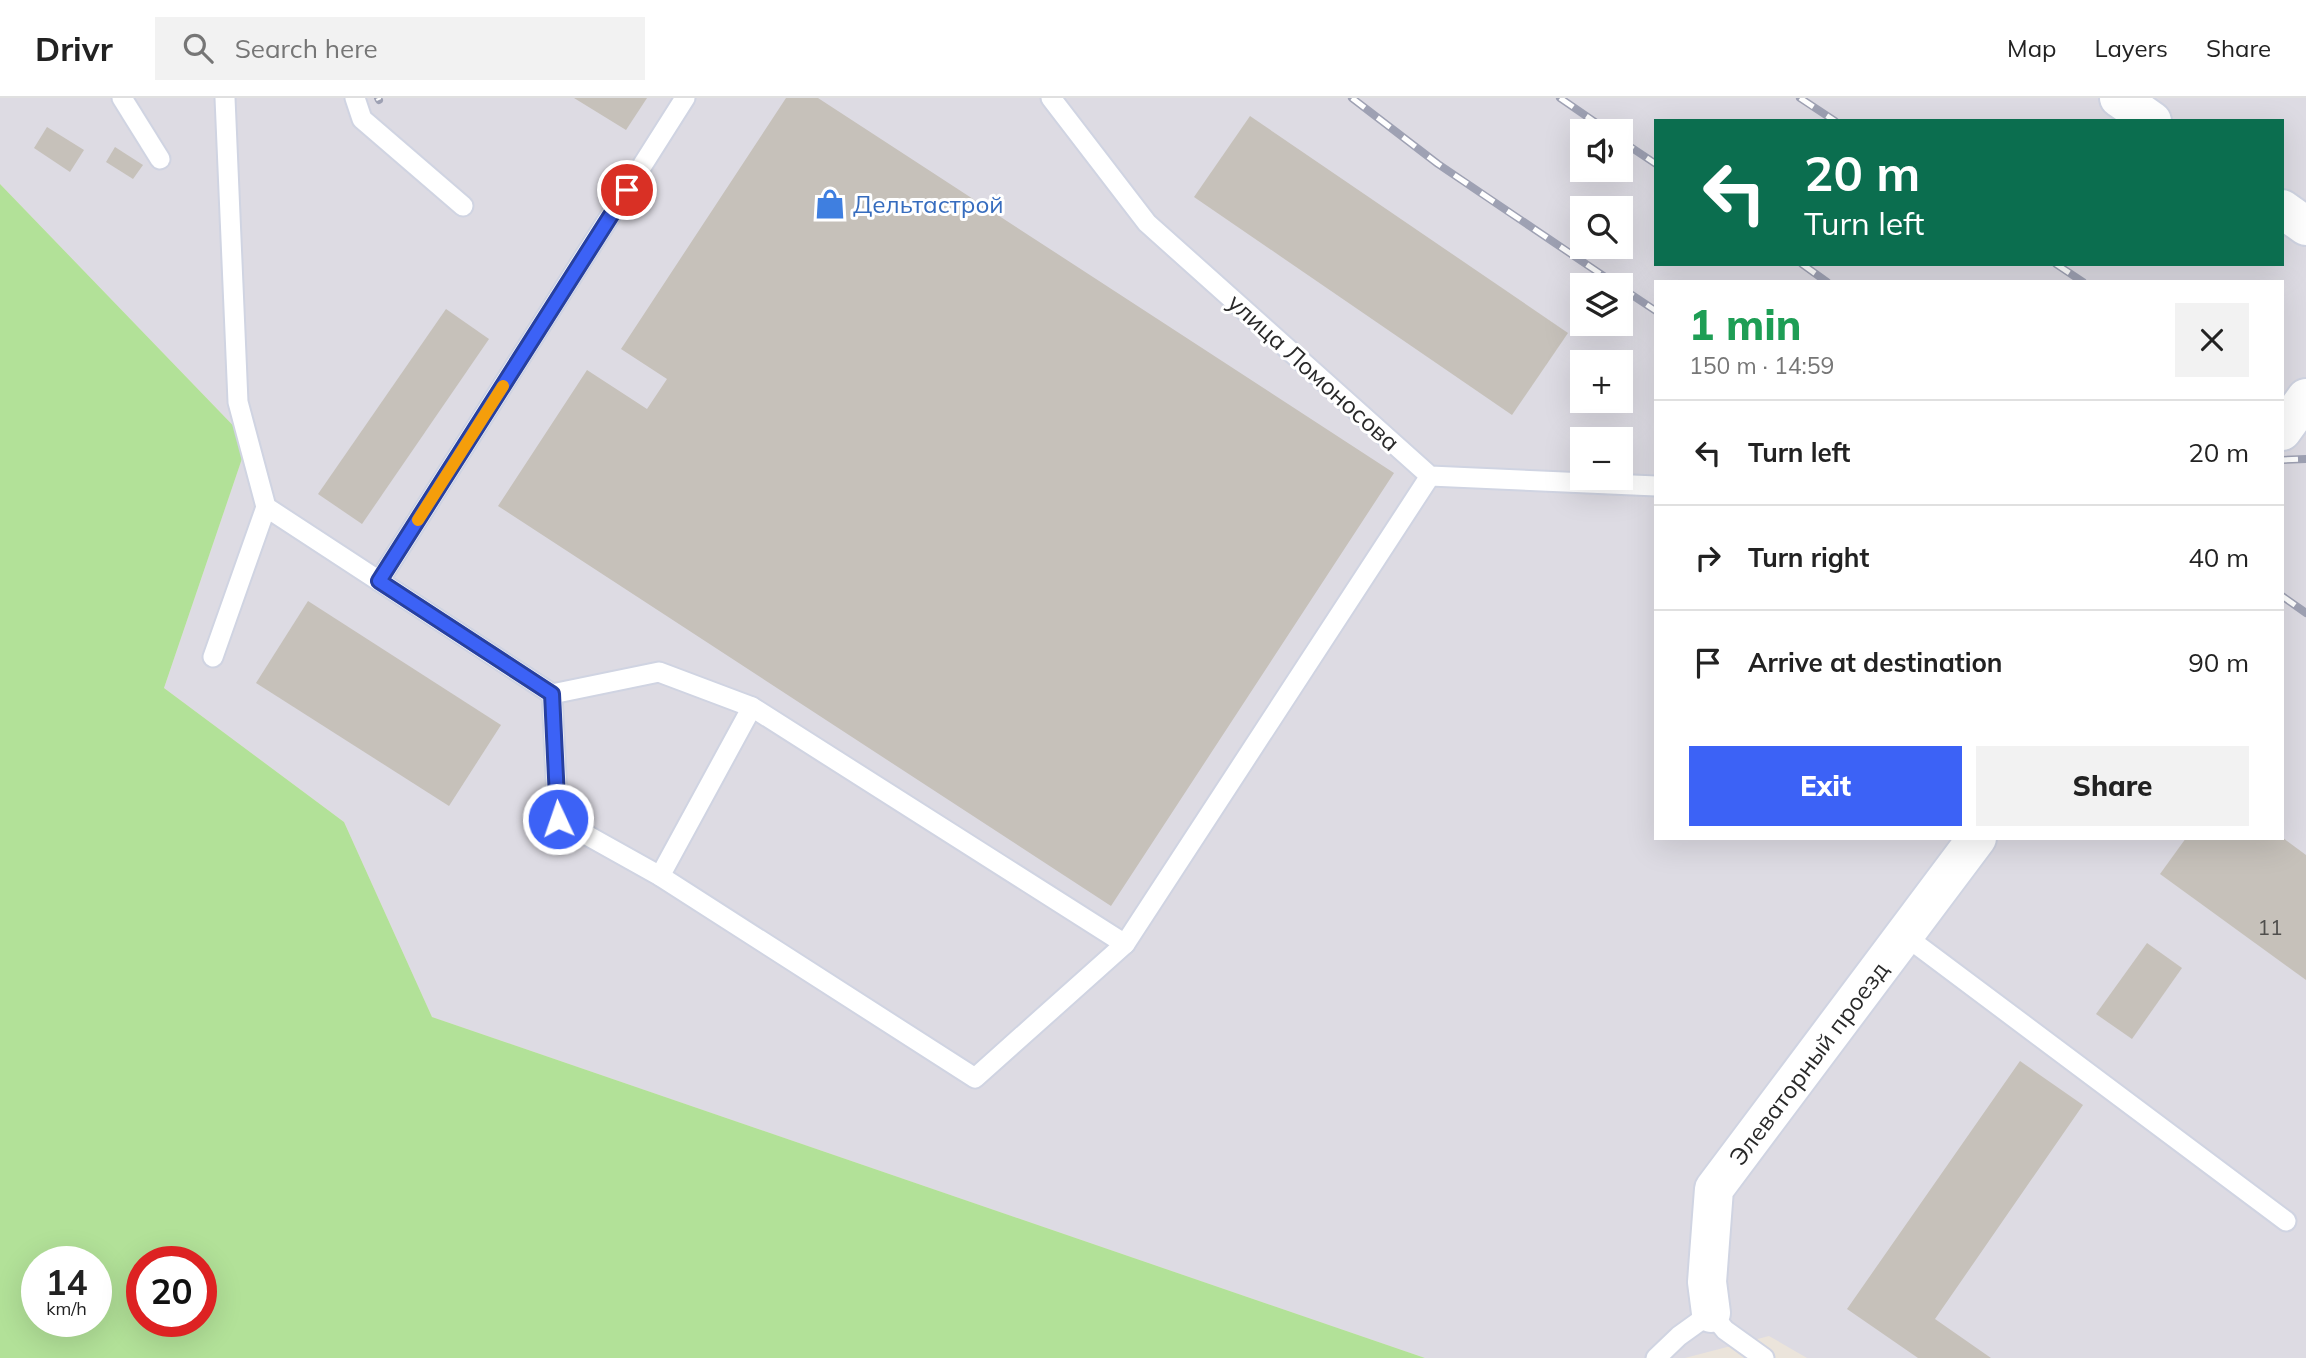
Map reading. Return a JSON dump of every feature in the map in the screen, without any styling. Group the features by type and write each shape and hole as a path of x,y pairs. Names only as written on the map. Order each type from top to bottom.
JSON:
{"street":[{"path":"2119,98 2149,119"},
{"path":"2284,210 2306,226"},
{"path":"2284,427 2306,398"},
{"name":"Элеваторный проезд","path":"1711,1313 1707,1282 1714,1189 1975,840"}],"lane":[{"path":"122,98 160,159"},
{"path":"213,657 266,507 238,402 225,98"},
{"path":"355,98 362,119 463,206"},
{"path":"379,581 685,98"},
{"name":"улица Ломоносова","path":"1051,98 1147,223 1430,476"},
{"path":"552,694 558,819 660,876 975,1078 1125,944 1430,476 1654,486"},
{"path":"266,507 552,694 659,672 752,707 1125,944"},
{"path":"660,876 752,707"},
{"path":"1904,935 2286,1221"},
{"path":"1656,1358 1679,1336 1711,1313 1725,1331 1764,1358"}],"shaded area":[{"path":"0,98 2306,98 2306,1358 1807,1358 1769,1336 1685,1358 1425,1358 432,1017 344,822 164,688 248,441 0,184"}],"green space":[{"path":"0,184 248,441 164,688 344,822 432,1017 1425,1358 0,1358"}],"building":[{"path":"574,98 647,98 626,130"},
{"path":"786,98 818,98 1394,473 1111,906 498,506 587,370 647,409 667,379 621,349"},
{"path":"1250,116 1568,333 1512,415 1194,197"},
{"path":"47,127 84,150 70,172 34,148"},
{"path":"115,147 143,165 133,179 106,162"},
{"path":"446,309 489,339 362,524 318,494"},
{"path":"308,601 501,725 449,806 256,683"},
{"path":"2284,839 2306,855 2306,980 2160,874 2185,840"},
{"path":"2147,943 2182,968 2132,1039 2096,1014"},
{"path":"2020,1061 2083,1105 1935,1319 1991,1358 1918,1358 1847,1309"}],"railway":[{"path":"1352,98 1438,164 1599,273"},
{"path":"1560,98 1591,119"},
{"path":"1800,98 1832,119"},
{"path":"1633,149 1654,163"},
{"path":"1805,266 1824,280"},
{"path":"2059,266 2080,280"},
{"path":"1633,296 1654,310"},
{"path":"2284,460 2306,459"},
{"path":"2284,597 2306,613"}],"slow traffic":[{"path":"418,520 503,386"}],"place":[{"name":"Дельтастрой","path":"830,204"}],"route":[{"path":"558,819 552,694 379,581 627,190"}]}
